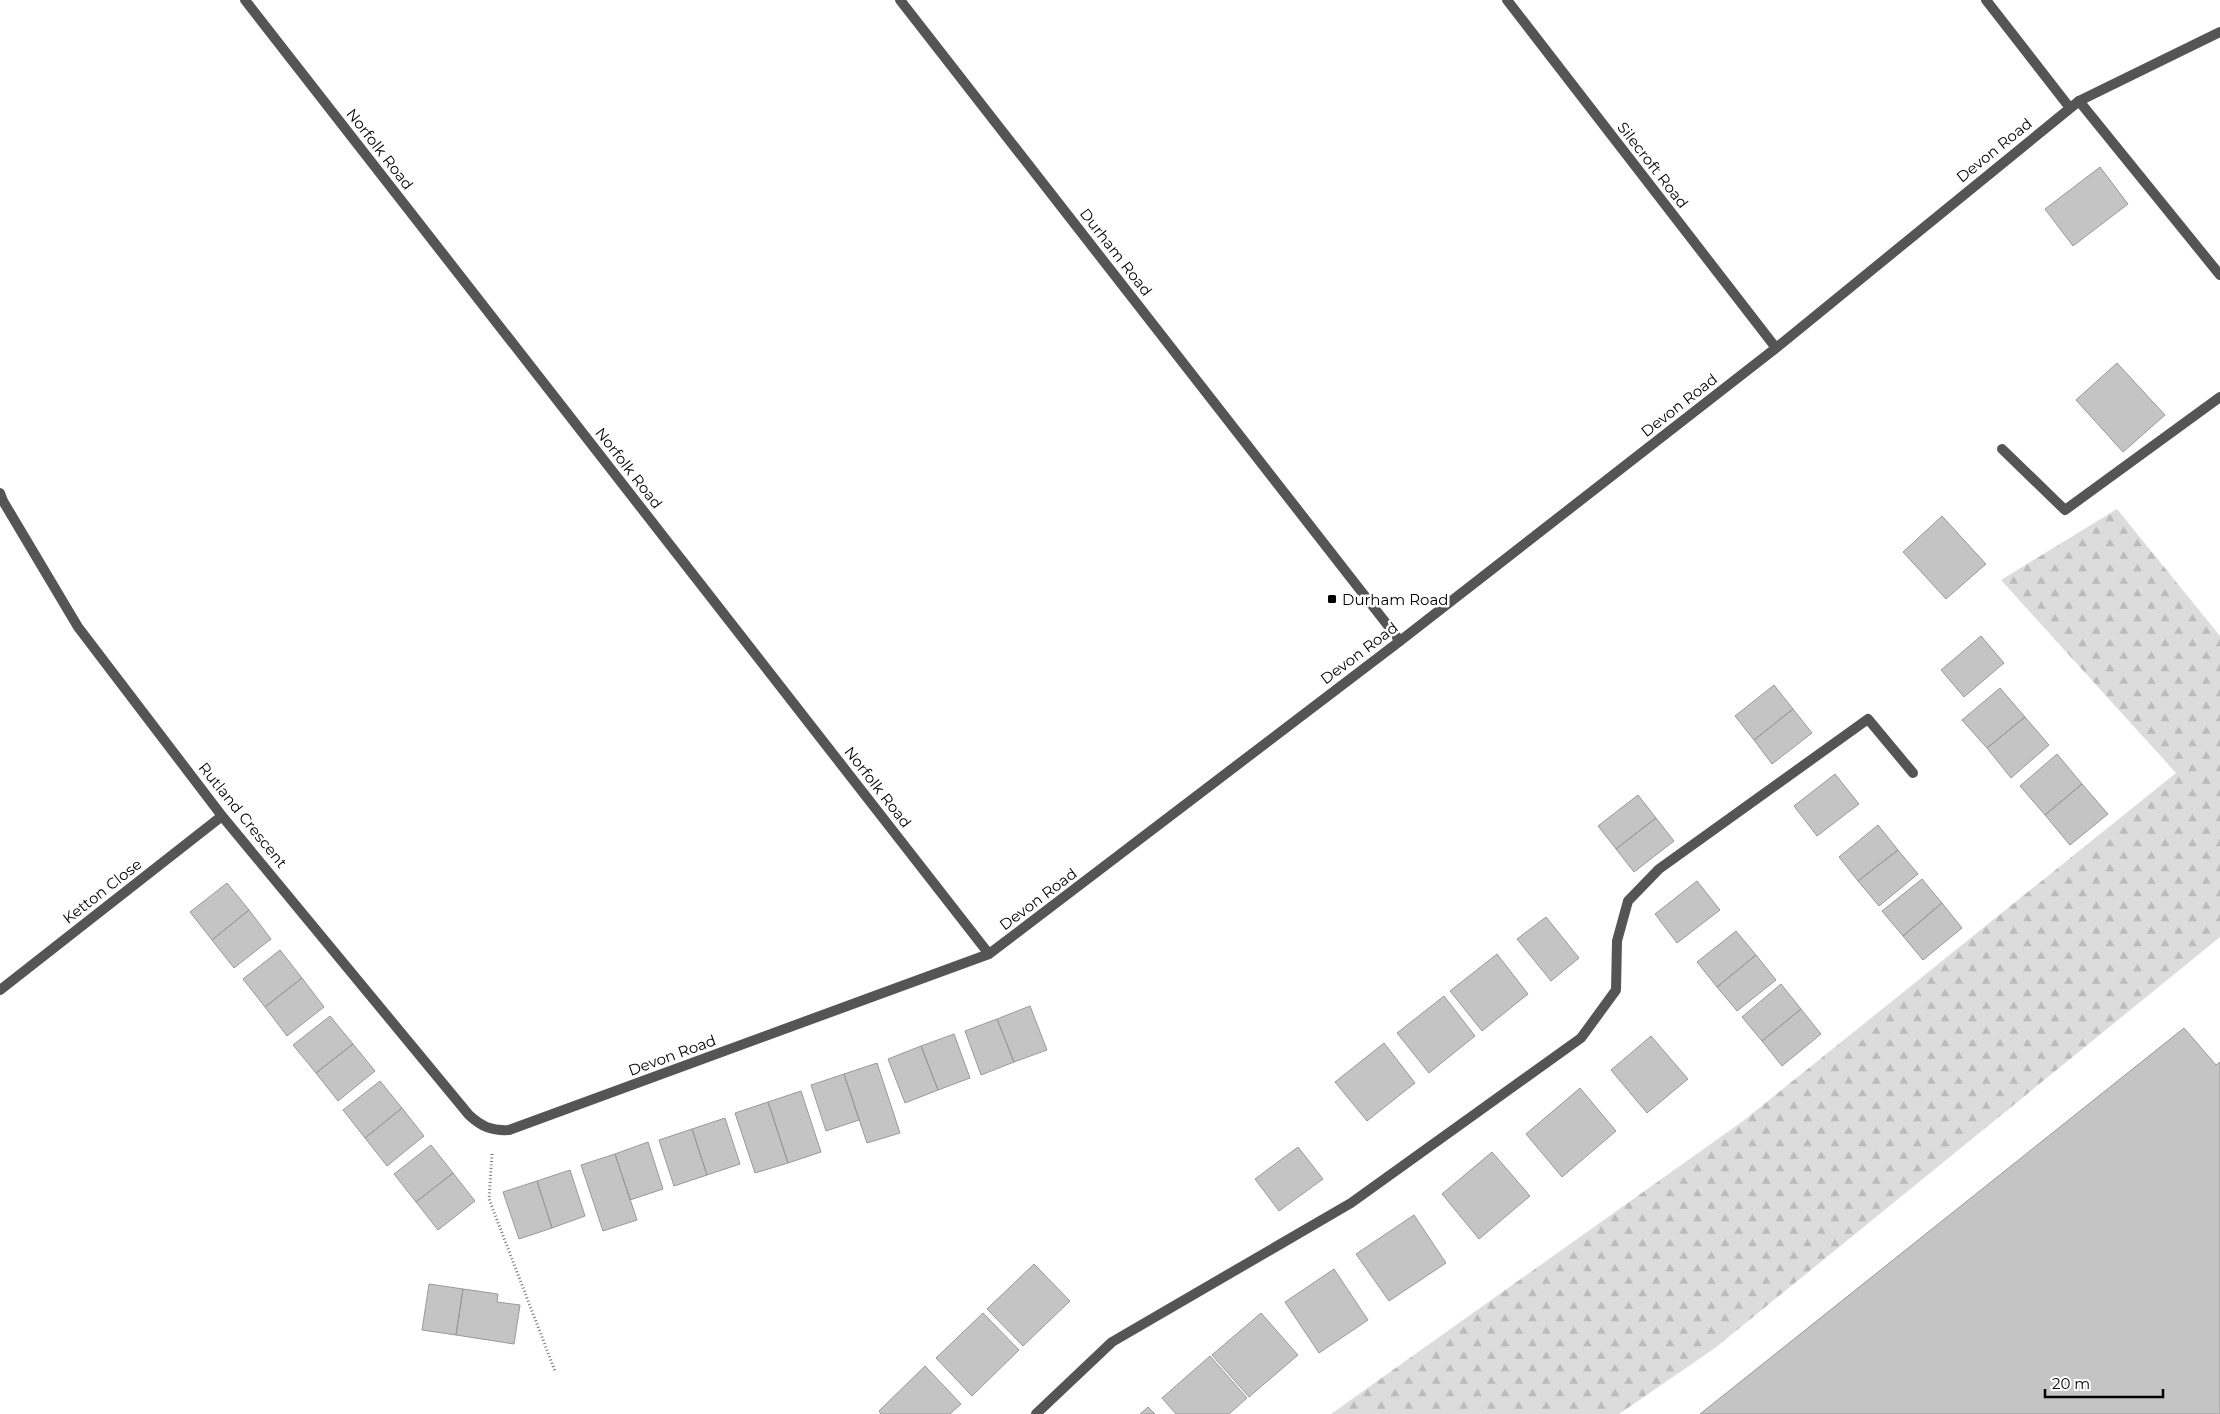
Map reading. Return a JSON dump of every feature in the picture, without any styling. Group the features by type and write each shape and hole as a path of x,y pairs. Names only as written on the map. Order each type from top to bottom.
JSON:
{"street":[{"name":"Norfolk Road","path":"245,0 989,954"},
{"name":"Durham Road","path":"900,0 1400,641"},
{"name":"Silecroft Road","path":"1507,0 1776,348"},
{"path":"1986,0 2070,108"},
{"name":"Devon Road","path":"494,1131 509,1130 989,954 1400,641 1776,348 2078,101 2220,32"},
{"path":"2078,101 2220,276"},
{"path":"2002,448 2065,510 2220,396"},
{"name":"Rutland Crescent","path":"0,493 78,627 222,816 469,1115 480,1124 494,1131"},
{"path":"1036,1414 1112,1342 1351,1203 1582,1038 1616,990 1618,941 1628,901 1659,869 1868,718 1913,773"},
{"name":"Ketton Close","path":"0,990 222,816"}],"path":[{"path":"494,1131 489,1199 554,1371"}],"green space":[{"path":"2117,509 2220,636 2220,937 1715,1348 1619,1414 1331,1414 1743,1121 2176,773 2001,580"}],"building":[{"path":"2100,167 2128,204 2073,246 2045,209"},
{"path":"2117,363 2165,415 2123,452 2076,400"},
{"path":"1942,516 1986,564 1946,599 1903,552"},
{"path":"1981,636 2004,663 1964,697 1941,670"},
{"path":"1774,685 1793,709 1754,740 1735,716"},
{"path":"2000,688 2025,717 1987,748 1962,720"},
{"path":"1793,709 1812,733 1772,764 1754,740"},
{"path":"2025,717 2049,745 2011,778 1987,748"},
{"path":"2057,754 2082,784 2045,815 2020,786"},
{"path":"1835,774 1859,804 1817,836 1794,806"},
{"path":"2082,784 2108,814 2070,845 2045,815"},
{"path":"1638,795 1656,818 1616,849 1598,826"},
{"path":"1656,818 1674,841 1634,872 1616,849"},
{"path":"1878,825 1898,850 1858,881 1839,857"},
{"path":"1898,850 1918,874 1879,906 1858,881"},
{"path":"1922,879 1942,903 1903,936 1882,911"},
{"path":"1697,881 1720,910 1677,943 1655,914"},
{"path":"227,883 249,910 212,940 190,912"},
{"path":"1942,903 1962,928 1923,960 1903,936"},
{"path":"249,910 271,939 234,968 212,940"},
{"path":"1546,917 1579,958 1551,981 1517,939"},
{"path":"1736,931 1756,955 1717,987 1697,962"},
{"path":"280,950 302,978 265,1007 243,979"},
{"path":"1497,954 1528,994 1482,1031 1450,991"},
{"path":"1756,955 1776,980 1737,1011 1717,987"},
{"path":"302,978 324,1007 287,1036 265,1007"},
{"path":"1781,984 1801,1009 1762,1041 1742,1017"},
{"path":"1444,996 1475,1036 1429,1073 1397,1033"},
{"path":"1030,1006 1047,1050 1014,1062 997,1019"},
{"path":"1801,1009 1821,1034 1782,1066 1762,1041"},
{"path":"330,1016 353,1044 316,1073 293,1045"},
{"path":"997,1019 1014,1062 981,1075 965,1031"},
{"path":"2184,1028 2216,1065 2220,1062 2220,1414 1700,1414"},
{"path":"954,1034 970,1078 938,1090 921,1046"},
{"path":"1651,1036 1688,1079 1647,1113 1611,1070"},
{"path":"1384,1043 1415,1083 1367,1121 1335,1082"},
{"path":"353,1044 375,1071 338,1101 316,1073"},
{"path":"921,1046 938,1090 905,1103 888,1059"},
{"path":"877,1063 900,1133 867,1143 844,1074"},
{"path":"844,1074 859,1120 826,1131 811,1085"},
{"path":"380,1081 402,1108 365,1138 343,1110"},
{"path":"1580,1088 1616,1131 1562,1177 1526,1134"},
{"path":"801,1091 821,1152 788,1163 768,1102"},
{"path":"768,1102 788,1163 755,1173 735,1113"},
{"path":"402,1108 424,1136 387,1166 365,1138"},
{"path":"725,1118 740,1164 707,1175 692,1129"},
{"path":"692,1129 707,1175 674,1186 659,1140"},
{"path":"648,1142 663,1189 630,1200 615,1154"},
{"path":"431,1145 453,1173 416,1202 394,1174"},
{"path":"1298,1147 1323,1179 1279,1211 1255,1179"},
{"path":"1492,1152 1530,1196 1479,1239 1442,1194"},
{"path":"615,1154 637,1220 603,1231 581,1165"},
{"path":"570,1170 585,1216 552,1228 537,1181"},
{"path":"453,1173 475,1201 438,1230 416,1202"},
{"path":"537,1181 552,1228 519,1239 503,1192"},
{"path":"1414,1215 1446,1263 1389,1301 1356,1254"},
{"path":"1034,1264 1070,1301 1023,1346 987,1309"},
{"path":"1334,1269 1368,1320 1319,1353 1285,1302"},
{"path":"429,1284 463,1289 456,1335 422,1330"},
{"path":"463,1289 498,1294 497,1302 520,1305 514,1344 456,1335"},
{"path":"983,1313 1019,1350 972,1396 936,1358"},
{"path":"1261,1313 1298,1355 1249,1397 1212,1355"},
{"path":"1210,1356 1247,1398 1229,1414 1176,1414 1162,1398"},
{"path":"925,1366 961,1404 950,1414 881,1414 879,1411"},
{"path":"1148,1407 1155,1414 1140,1414"}],"place":[{"name":"Durham Road","path":"1332,599"}]}
